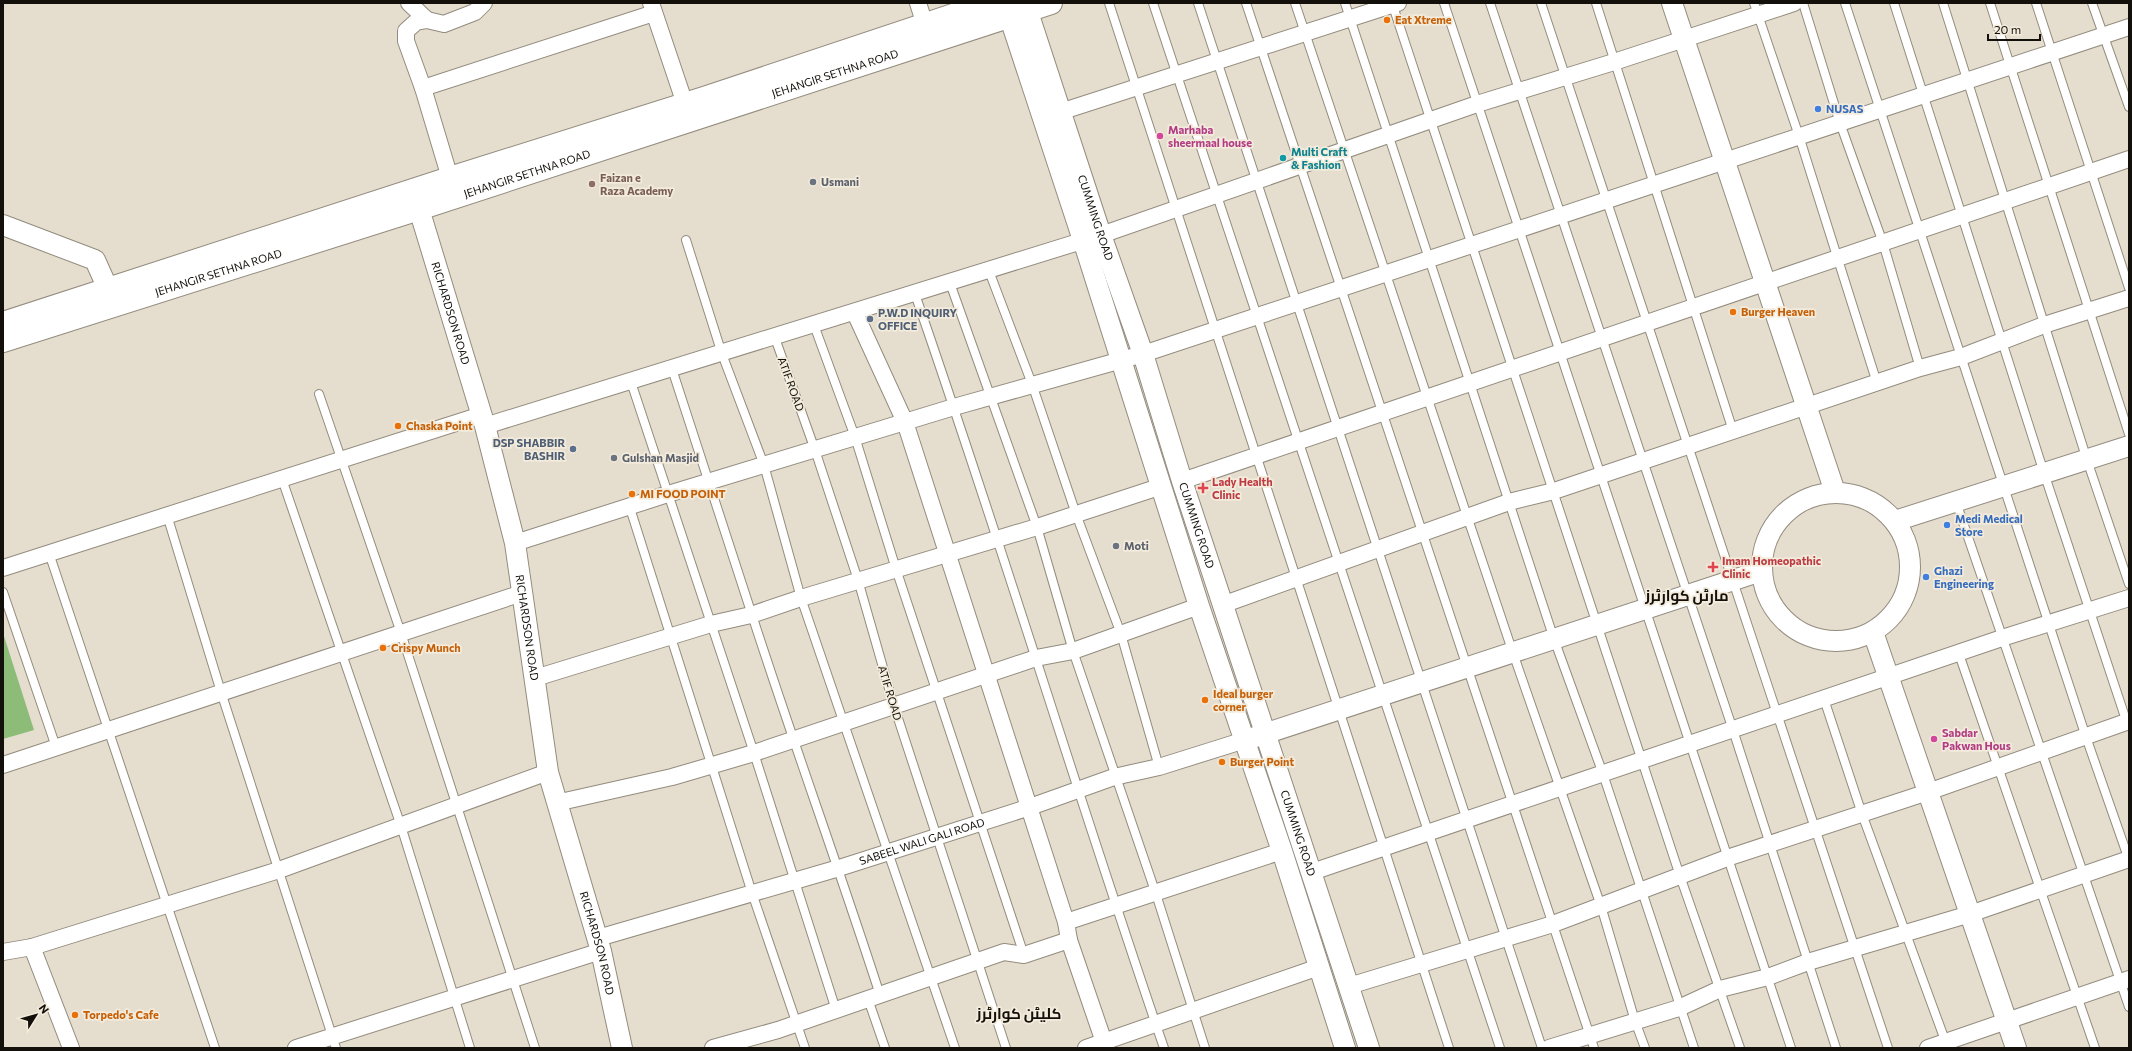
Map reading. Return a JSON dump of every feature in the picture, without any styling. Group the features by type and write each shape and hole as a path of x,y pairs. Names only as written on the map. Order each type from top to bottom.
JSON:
{"highway":[{"name":"JEHANGIR SETHNA ROAD","path":"3,323 684,104 989,3"},
{"name":"JEHANGIR SETHNA ROAD","path":"3,341 419,209 1017,8 1051,3"}],"street":[{"path":"409,3 428,20"},
{"path":"450,178 423,88 406,41 406,31 416,22 428,20 444,24 475,12 484,3"},
{"path":"918,3 925,25"},
{"path":"1672,3 1835,492"},
{"path":"3,568 342,460 483,420 631,382 855,313 1176,210 1300,166 1345,152 1477,104 1520,92 1684,39 1756,9 1794,3"},
{"path":"1060,112 1394,4"},
{"path":"423,88 653,8 684,104"},
{"name":"CUMMING ROAD","path":"1017,8 1060,112 1092,238 1120,359 1162,486 1199,606 1282,851 1346,1048"},
{"name":"CUMMING ROAD","path":"1017,8 1092,238 1143,354 1222,605 1266,733 1369,1048"},
{"path":"515,544 630,508 668,494 954,407 1120,359 1143,354 2129,27"},
{"path":"1182,481 2129,159"},
{"name":"RICHARDSON ROAD","path":"419,209 483,420 515,544 548,772 556,803 600,944 622,1048"},
{"path":"3,225 95,260 108,289"},
{"path":"1222,605 1509,502 1554,491 1642,460 1688,447 1920,368 1961,357 2044,325 2090,312 2129,298"},
{"path":"855,313 905,422 946,554 1030,807 1066,922 1069,940 1105,1045"},
{"path":"1895,521 2129,446"},
{"path":"535,678 711,624 752,615 858,580 1037,527 1162,486"},
{"path":"1835,492 1857,495 1878,505 1895,521 1907,544 1911,569 1906,594 1893,616 1873,632 1850,641 1824,641 1800,633 1780,617 1767,596 1761,571 1764,547 1774,525 1790,508 1811,496 1835,492"},
{"path":"1245,740 1761,571"},
{"path":"3,765 522,593"},
{"path":"1312,872 1959,654 2002,638 2129,598"},
{"path":"556,803 672,777 754,754 1036,658 1073,651 1199,606"},
{"path":"1873,632 2016,1048"},
{"path":"1349,986 1553,924 1727,858 2000,768 2042,750 2086,738 2128,724"},
{"name":"SABEEL WALI GALI ROAD","path":"296,1048 334,1042 453,997 513,978 600,944 795,879 839,868 886,851 1030,807 1078,788 1114,777 1159,767 1245,740"},
{"path":"3,952 32,948 279,870 548,772"},
{"path":"1066,922 1156,894 1282,851"},
{"path":"1549,1048 1592,1041 1635,1021 1679,1008 1720,989 1768,976 1855,948 1907,934 2129,860"},
{"path":"714,1048 797,1024 1004,952 1024,955 1069,940"},
{"path":"32,948 71,1048"},
{"path":"1086,1048 1105,1045 1155,1023 1320,967"},
{"path":"1928,1048 1946,1045 2007,1021 2125,980"}],"lane":[{"path":"1109,3 1449,1048"},
{"path":"1153,3 1500,1048"},
{"path":"1198,3 1542,1048"},
{"path":"1246,3 1592,1041"},
{"path":"1295,3 1513,653 1601,906 1635,1021 1645,1048"},
{"path":"1345,3 1554,639 1604,774 1643,891 1679,1008 1694,1048"},
{"path":"1444,3 1791,1048"},
{"path":"1490,3 1732,730 1768,845 1836,1048"},
{"path":"1541,3 1888,1048"},
{"path":"1596,3 1733,431"},
{"path":"1803,3 1840,123 1883,243 1920,368"},
{"path":"1845,3 2086,738 2129,860"},
{"path":"1894,3 2088,610 2128,724"},
{"path":"1942,3 2087,460 2129,584"},
{"path":"1990,3 2129,434"},
{"path":"2036,3 2129,288"},
{"path":"2092,3 2129,107"},
{"path":"1394,4 1472,245 1599,625 1680,876 1740,1048"},
{"path":"1756,9 1799,136 1876,383"},
{"path":"686,240 722,354 764,465 801,598 845,723 886,851 954,1048"},
{"path":"989,270 1032,384 1076,514 1122,634 1159,767"},
{"path":"950,283 1037,527 1073,651 1114,777 1156,894 1205,1048"},
{"path":"915,294 998,538 1115,906 1164,1048"},
{"path":"814,325 856,437 896,569 1024,955"},
{"name":"ATIF ROAD","path":"775,338 815,450 858,580 894,706 1006,1048"},
{"path":"672,369 752,615 839,868 874,997 884,1048"},
{"path":"631,382 795,879 836,1010"},
{"path":"319,394 401,633 535,1048"},
{"path":"282,479 401,826 470,1048"},
{"path":"1956,501 2084,876 2125,980 2129,1007"},
{"path":"630,508 752,893 805,1048"},
{"path":"167,516 334,1042"},
{"path":"49,553 215,1048"},
{"path":"3,592 56,748"},
{"path":"1959,654 2000,768 2095,1048"},
{"path":"1824,699 1862,814 1907,934 1946,1045"}],"green space":[{"path":"3,633 34,730 3,739"}],"place":[{"name":"Eat Xtreme","path":"1387,20"},
{"name":"NUSAS","path":"1818,109"},
{"name":"Marhaba sheermaal house","path":"1160,136"},
{"name":"Multi Craft & Fashion","path":"1283,158"},
{"name":"Usmani","path":"813,182"},
{"name":"Faizan e Raza Academy","path":"592,184"},
{"name":"Burger Heaven","path":"1733,312"},
{"name":"P.W.D INQUIRY OFFICE","path":"870,319"},
{"name":"Chaska Point","path":"398,426"},
{"name":"DSP SHABBIR BASHIR","path":"573,449"},
{"name":"Gulshan Masjid","path":"614,458"},
{"name":"Lady Health Clinic","path":"1203,488"},
{"name":"MI FOOD POINT","path":"632,494"},
{"name":"Medi Medical Store","path":"1947,525"},
{"name":"Moti","path":"1116,546"},
{"name":"Imam Homeopathic Clinic","path":"1713,567"},
{"name":"Ghazi Engineering","path":"1926,577"},
{"name":"Crispy Munch","path":"383,648"},
{"name":"Ideal burger corner","path":"1205,700"},
{"name":"Sabdar Pakwan Hous","path":"1934,739"},
{"name":"Burger Point","path":"1222,762"},
{"name":"Torpedo's Cafe","path":"75,1015"}],"district":[{"name":"مارٹن کوارٹرز","path":"1687,596"},
{"name":"کلیٹن کوارٹرز","path":"1019,1014"}]}
